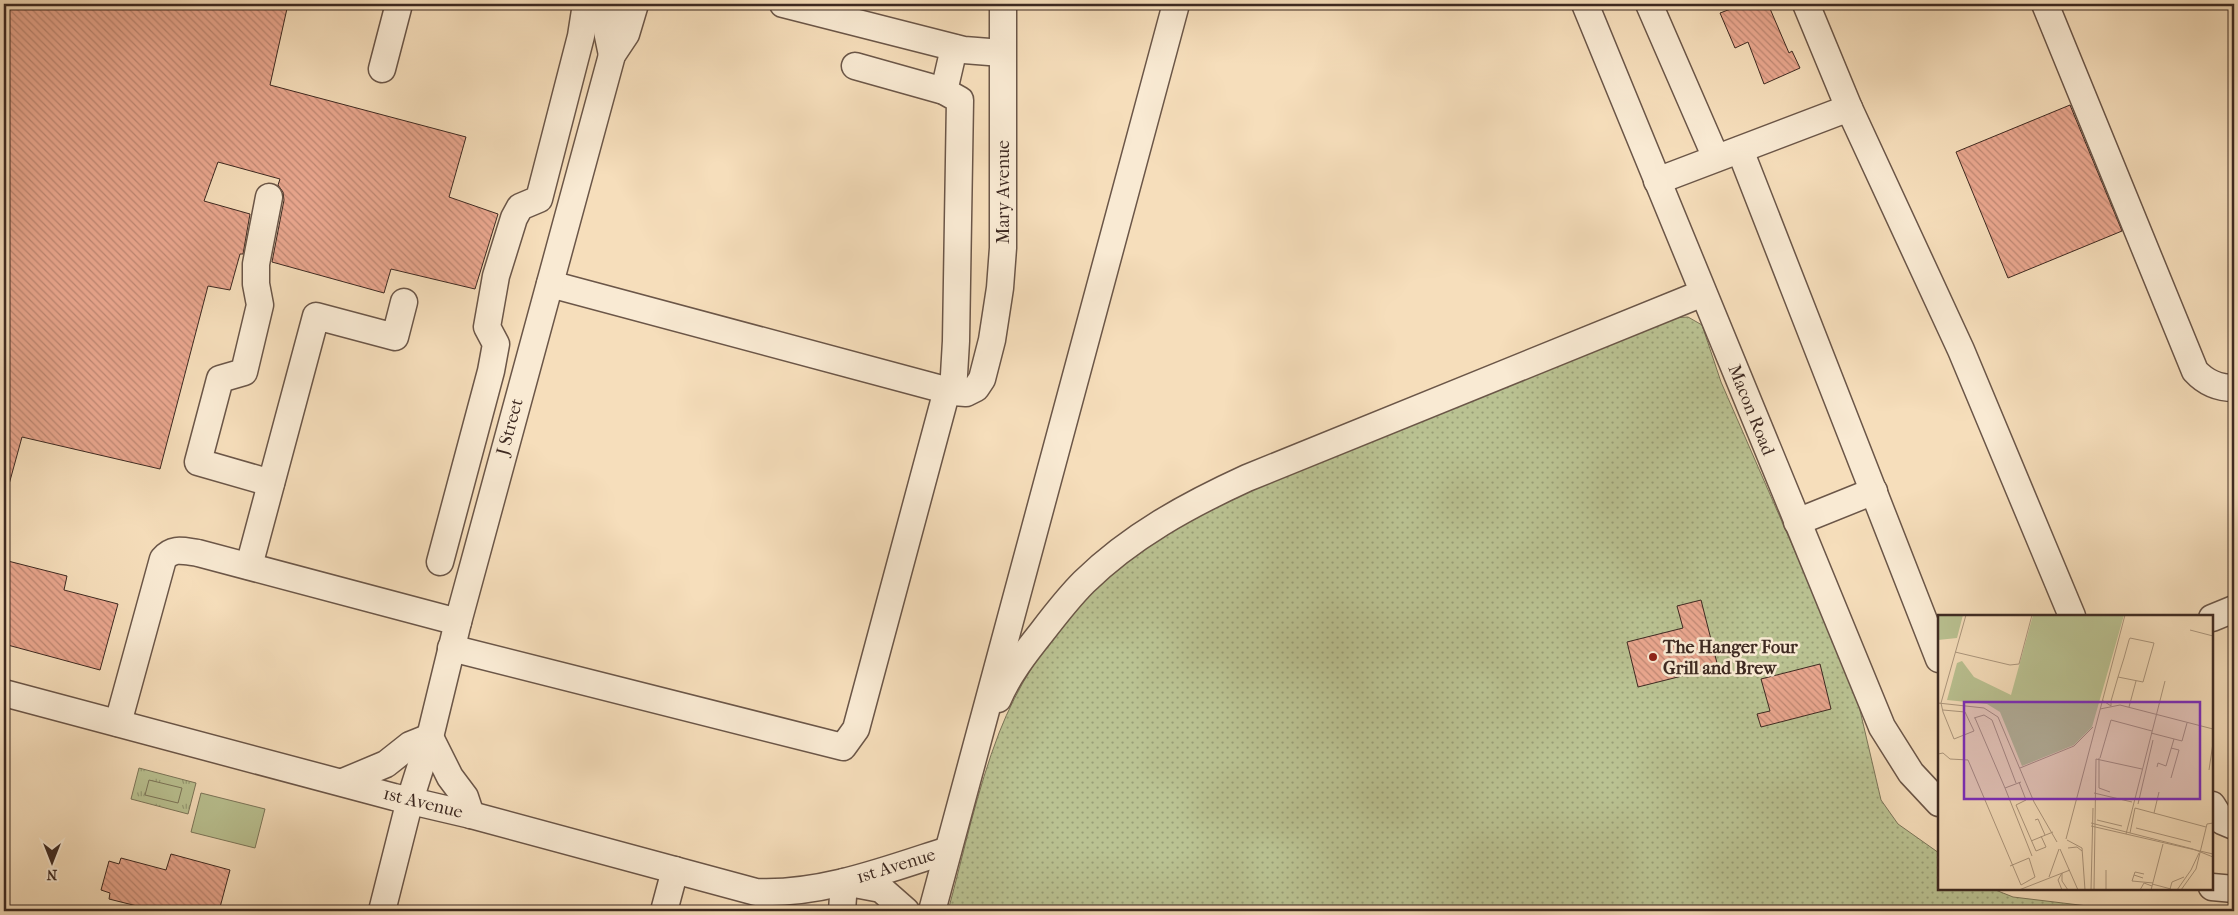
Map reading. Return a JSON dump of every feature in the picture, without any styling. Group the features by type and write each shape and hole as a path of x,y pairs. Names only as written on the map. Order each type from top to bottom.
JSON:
{"street":[{"path":"382,69 399,4"},
{"path":"440,562 491,371 496,344 486,327 496,276 514,218 520,207 538,199 581,36 586,4"},
{"name":"J Street","path":"609,4 607,31 612,55"},
{"name":"J Street","path":"382,911 410,800 430,737 451,648 612,55 626,34 635,4"},
{"path":"783,4 954,48 1002,52"},
{"name":"Mary Avenue","path":"950,391 966,393 976,388 982,378 995,323 1000,288 1003,248 1003,4"},
{"path":"932,911 1176,4"},
{"name":"Macon Road","path":"1585,4 1882,726 1911,774 1938,802"},
{"path":"1649,4 1728,154 1874,491 1938,656"},
{"path":"1806,4 1849,108 1961,350 2072,615"},
{"path":"2045,4 2195,371 2204,381 2222,388 2234,388"},
{"path":"451,648 843,747 856,729 950,391 956,332 952,96 954,48"},
{"path":"855,66 952,96"},
{"path":"1657,181 1849,108"},
{"path":"269,197 256,264 256,284 260,305 244,372 220,379 198,462 271,483"},
{"path":"550,284 950,391"},
{"path":"972,763 1001,693 1026,653 1084,582 1118,552 1154,527 1195,502 1247,478 1703,293"},
{"path":"249,566 316,316 395,337 404,302"},
{"path":"1798,522 1874,491"},
{"path":"118,723 163,559 169,552 176,550 198,552 458,622"},
{"path":"2213,618 2234,609"},
{"name":"1st Avenue","path":"4,693 471,815 756,892 781,893 844,882 948,850"},
{"path":"343,782 386,764 410,745 430,737 450,777 465,797 471,815"},
{"path":"2213,806 2222,821 2234,826"},
{"path":"664,911 675,870"},
{"path":"842,911 844,882"},
{"name":"1st Avenue","path":"844,882 881,889 906,911"},
{"path":"2213,887 2234,889"}],"green space":[{"path":"1688,317 1702,325 1721,382 1855,689 1881,800 1898,824 1938,852 1938,890 1996,890 2013,897 2129,911 948,911 984,777 999,733 1014,699 1054,635 1078,607 1133,555 1163,533 1202,510 1222,501 1670,318"},
{"path":"139,768 196,783 188,814 131,799"},
{"path":"149,780 182,788 178,803 145,795"},
{"path":"201,793 265,809 255,848 191,832"}],"building":[{"path":"4,4 288,4 270,85 466,137 449,197 498,214 475,289 391,269 384,293 272,262 284,200 283,192 278,185 280,179 218,162 204,201 250,214 243,254 240,254 230,290 208,286 160,469 22,437 8,488 4,488"},
{"path":"1744,4 1768,4 1789,53 1792,51 1800,68 1764,84 1748,42 1735,48 1720,13"},
{"path":"2070,105 2122,231 2008,278 1956,152"},
{"path":"4,560 67,576 64,590 118,604 100,670 4,644"},
{"path":"1701,600 1718,667 1638,687 1627,642 1683,628 1677,606"},
{"path":"1820,664 1831,709 1761,727 1757,714 1770,711 1761,679"},
{"path":"171,854 230,870 219,911 157,911 109,899 110,893 101,890 109,861 119,864 121,858 166,870"}],"place":[{"name":"The Hanger Four Grill and Brew","path":"1653,657"}]}
